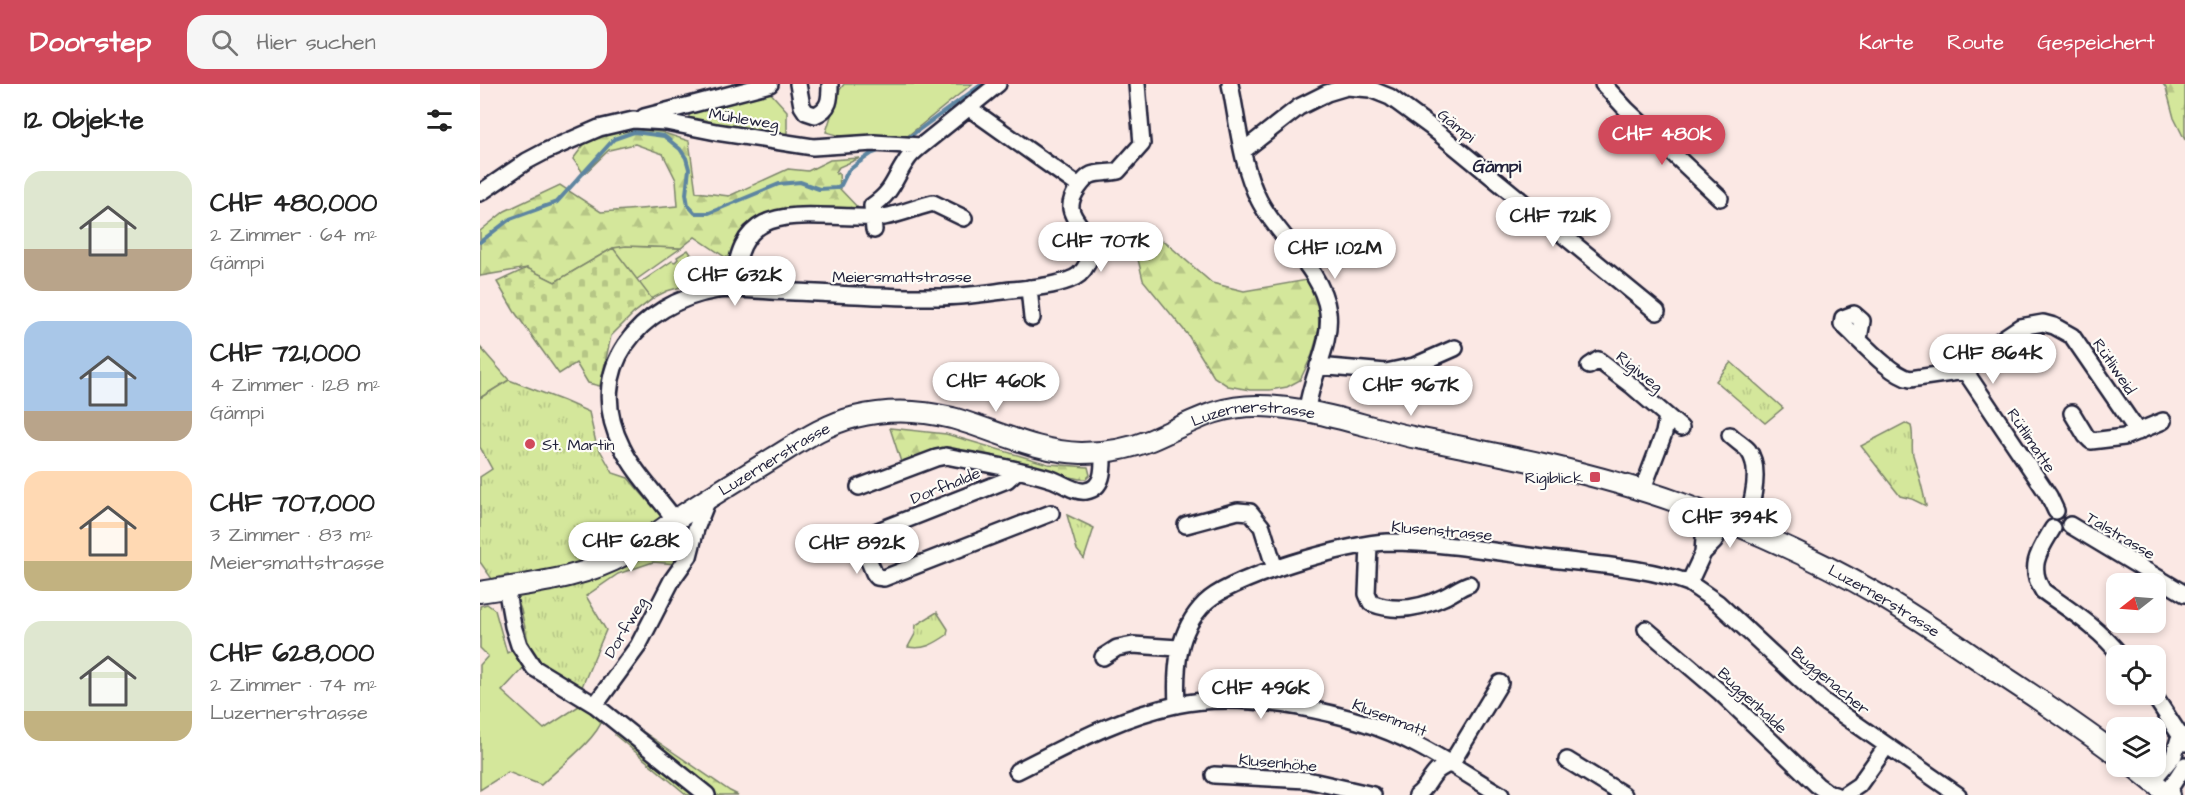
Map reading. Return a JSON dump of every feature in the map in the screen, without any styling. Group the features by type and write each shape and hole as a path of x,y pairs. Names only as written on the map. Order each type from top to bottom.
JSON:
{"main road":[{"name":"Luzernerstrasse","path":"480,592 511,586 591,557 675,520 820,430 851,417 887,411 935,414 1045,448 1081,453 1103,452 1142,443 1226,408 1260,406 1307,411 1392,433 1546,465 1642,491 1744,528 1879,595 2055,710 2106,747"},
{"path":"2147,777 2163,790"}],"street":[{"path":"712,99 726,84"},
{"path":"633,120 770,84"},
{"path":"798,84 802,106 806,112 815,115 824,112 829,102 830,84"},
{"path":"969,108 1079,186 1090,175 1118,171 1142,144 1137,84"},
{"path":"1230,84 1243,151 1254,190 1324,296 1328,332 1309,396 1307,411"},
{"path":"1603,84 1627,110 1720,198"},
{"name":"Gämpi","path":"1243,151 1299,107 1327,93 1347,87 1370,89 1390,97 1431,127 1657,312"},
{"path":"873,223 872,206 885,197 896,182 915,145 995,91"},
{"name":"Mühleweg","path":"480,193 546,151 599,128 633,120 666,122 813,147 915,145"},
{"name":"Meiersmattstrasse","path":"675,520 632,464 611,420 609,390 614,365 626,341 643,322 680,301 709,291 938,297 1029,288 1069,280 1083,272 1090,248 1088,239 1076,222 1071,204 1079,186"},
{"path":"734,290 735,271 742,246 757,226 785,218 873,223 884,217 933,203 964,218"},
{"path":"1029,288 1032,318"},
{"name":"Rütliweid","path":"1965,371 2019,327 2043,323 2054,326 2072,336 2138,432"},
{"path":"1859,339 1902,378 1910,379 1965,371"},
{"path":"1318,366 1386,372 1414,366 1455,348"},
{"name":"Rigiweg","path":"1589,366 1598,360 1681,428"},
{"name":"Rütlimatte","path":"1965,371 2049,496 2056,512"},
{"path":"2072,413 2091,441 2124,437 2163,421"},
{"name":"Rigiweg","path":"1642,491 1664,433 1667,416"},
{"path":"1730,435 1749,451 1754,466 1754,496 1744,528"},
{"name":"Dorfhalde","path":"859,487 946,456 1051,479 1074,489 1086,491 1095,486 1103,476 1103,452"},
{"name":"Dorfhalde","path":"1017,471 1007,480 865,536 861,542 874,573 877,577 884,578 1051,513"},
{"name":"Dorfweg","path":"595,705 638,646 672,580 689,556 708,499"},
{"path":"1186,525 1238,511 1250,512 1263,527 1275,569"},
{"path":"2053,528 2060,531 2070,525 2070,518 2066,512 2056,512 2050,519 2053,528 2036,558 2040,586 2043,591 2084,619 2112,645"},
{"path":"1689,583 1703,553 1714,542 1718,518"},
{"name":"Talstrasse","path":"2070,525 2185,594"},
{"name":"Klusenstrasse","path":"1177,705 1176,680 1179,648 1203,604 1213,595 1246,578 1325,554 1387,542 1652,572 1689,583"},
{"path":"1370,544 1367,594 1371,603 1380,607 1413,608 1443,598 1469,584"},
{"name":"Buggenacher","path":"1689,583 1718,603 1823,701 1958,795"},
{"path":"511,586 513,626 519,645 529,663 553,681 595,705 707,795"},
{"name":"Buggenhalde","path":"1647,629 1734,706 1817,785 1835,795"},
{"path":"1103,657 1117,648 1133,645 1179,648"},
{"path":"1417,795 1438,771 1450,764 1500,683"},
{"name":"Klusenmatt","path":"1017,771 1071,742 1112,724 1177,705 1223,700 1289,706 1369,724 1450,764 1501,795"},
{"path":"2160,705 2182,739 2174,755 2163,790"},
{"path":"1844,795 1859,785 1886,747"},
{"path":"1567,760 1624,795"},
{"path":"2163,790 2185,765"},
{"name":"Klusenhöhe","path":"1214,775 1307,780 1373,795"}],"green space":[{"path":"844,84 972,84 905,138 856,140 826,132 839,91"},
{"path":"2163,84 2185,84 2185,140 2174,118"},
{"path":"767,89 787,111 787,133 783,139 689,121 694,108"},
{"path":"626,129 661,132 689,141 696,192 729,196 788,169 808,171 830,160 860,158 839,167 836,174 839,173 840,189 861,211 783,212 733,258 725,257 695,237 681,248 626,246 613,248 555,282 527,268 480,276 480,231 505,211 560,185 601,212 678,206 676,180 663,154 635,144 609,150 584,174 573,159 586,142"},
{"path":"1149,237 1165,242 1212,283 1244,291 1307,280 1318,302 1319,330 1312,355 1300,380 1287,387 1250,390 1228,386 1214,377 1188,335 1143,280 1135,247"},
{"path":"621,246 681,248 633,282 613,248"},
{"path":"613,248 652,299 611,336 600,386 588,383 576,363 559,374 514,311 497,282 527,268 555,282"},
{"path":"688,250 705,275 705,280 667,291 634,313 622,295 672,261 675,262 677,257"},
{"path":"480,347 509,380 480,398"},
{"path":"1731,362 1783,408 1765,423 1716,381"},
{"path":"509,380 589,412 596,443 613,473 628,478 653,507 691,524 683,553 676,564 653,562 618,574 586,596 606,630 581,689 546,667 536,657 528,641 521,610 508,575 492,579 480,562 480,477 492,469 480,447 480,398"},
{"path":"1905,423 1911,426 1913,455 1926,506 1900,496 1861,446"},
{"path":"890,428 946,434 1048,464 1088,467 1090,475 1086,479 1079,479 1017,464 936,451 901,462"},
{"path":"1067,515 1094,528 1084,559 1077,550"},
{"path":"487,604 495,610 507,653 513,650 525,666 502,691 544,729 582,704 602,720 599,728 584,745 541,785 508,772 480,790 480,665 488,656 480,648 480,606"},
{"path":"937,612 948,629 947,635 929,646 908,647 915,634 916,625"},
{"path":"629,722 738,795 687,795 615,735"}],"waterway":[{"path":"905,140 982,84"},
{"path":"480,242 510,219 557,202 614,139 634,132 664,136 680,149 689,169 686,194 688,205 695,213 709,213 779,184 800,182 819,189 836,188 841,185 848,171 871,154 884,149"}],"place":[{"name":"St. Martin","path":"530,444"},
{"name":"Rigiblick","path":"1595,477"}],"district":[{"name":"Gämpi","path":"1497,166"}]}
